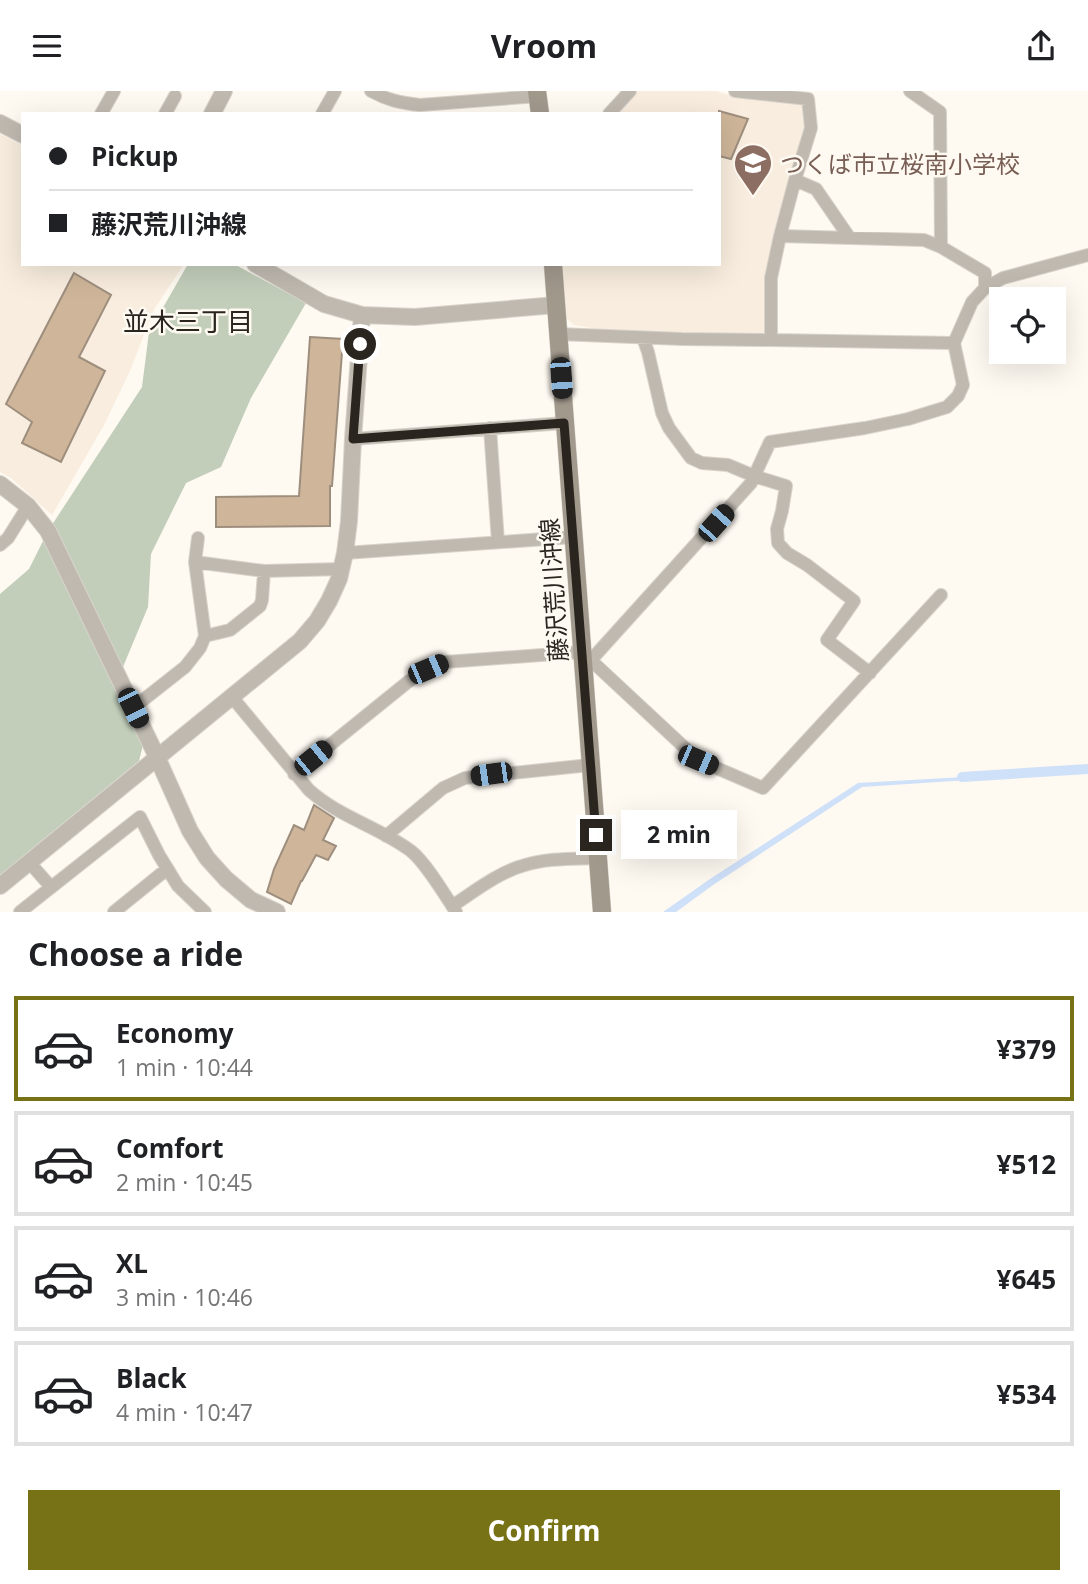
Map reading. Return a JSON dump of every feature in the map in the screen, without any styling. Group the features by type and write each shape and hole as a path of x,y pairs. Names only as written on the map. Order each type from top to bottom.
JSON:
{"main road":[{"name":"藤沢荒川沖線","path":"553,266 564,423 586,656 590,765 601,912"}],"street":[{"path":"103,112 114,91"},
{"path":"213,112 224,91"},
{"path":"323,112 335,91"},
{"path":"371,91 386,99 419,105 539,100"},
{"path":"612,112 630,91"},
{"path":"735,91 808,99 811,128 780,236 771,278 771,340"},
{"path":"910,91 940,112 941,247"},
{"path":"166,112 176,96"},
{"path":"0,123 21,134"},
{"path":"795,180 816,189 849,237"},
{"path":"780,236 924,240 985,273 985,288"},
{"path":"294,773 409,681 436,665 445,662 586,656 751,483 771,442 865,428 947,407 958,396 963,385 954,343 972,302 985,288 1003,278 1088,255"},
{"path":"258,266 324,304 362,315 415,317 556,305"},
{"path":"0,886 300,641 317,621 339,579 344,561 362,315"},
{"path":"558,334 954,343"},
{"path":"643,338 662,413 691,459 702,463 727,465 786,486 777,529 778,543 787,553 854,601 827,640 870,673"},
{"path":"353,439 564,423"},
{"path":"490,428 498,543"},
{"path":"0,484 28,506 48,531 190,831 207,858 251,900 277,912"},
{"path":"3,538 28,506"},
{"path":"195,562 264,571 498,543 574,537"},
{"path":"133,708 185,667 200,648 205,636 195,562 198,538"},
{"path":"205,636 230,630 260,606 264,571"},
{"path":"586,656 698,760 763,788 941,595"},
{"path":"232,697 294,773 321,801 413,853 454,909 504,873 523,865 597,858"},
{"path":"386,836 443,789 464,778 590,765"},
{"path":"20,912 140,817 177,886 205,912"},
{"path":"29,862 51,887"},
{"path":"114,912 167,869"}],"shaded area":[{"name":"つくば市立桜南小学校","path":"638,91 717,91 802,102 808,129 765,335 614,332 574,325 566,318 563,266 721,266 721,112 620,112"},
{"path":"0,134 21,145 21,266 183,266 153,311 130,371 104,425 52,515 11,478 0,472"}],"green space":[{"path":"187,266 238,266 306,303 251,398 221,467 186,483 151,554 148,607 115,686 144,741 139,761 0,875 0,594 29,569 48,531 142,387 149,332"}],"water":[{"path":"1088,770 862,787 676,912 663,912 858,783"}],"building":[{"path":"719,112 748,119 731,159 721,156"},
{"path":"74,273 111,295 79,357 105,371 61,462 22,443 32,422 6,404"},
{"path":"310,337 343,339 330,486 330,526 216,527 216,497 299,496"},
{"path":"314,805 334,818 323,840 336,846 328,860 316,855 291,904 267,892 274,869 294,825 304,830"}],"waterway":[{"path":"962,777 1088,769"}],"place":[{"name":"つくば市立桜南小学校","path":"753,197"}],"district":[{"name":"並木三丁目","path":"188,321"}],"route":[{"path":"360,344 353,439 564,423 596,835"}]}
